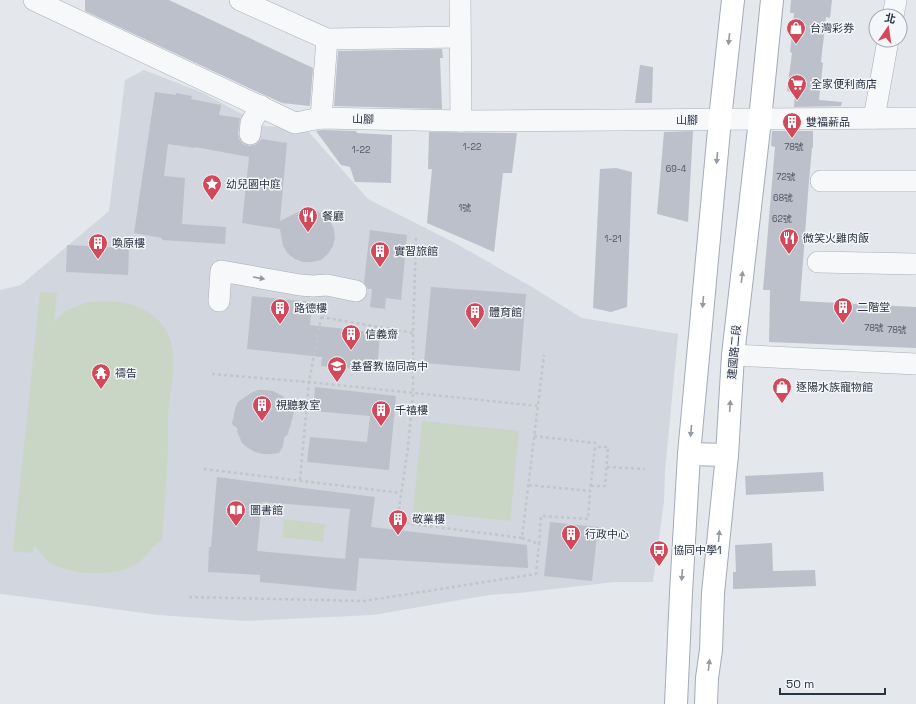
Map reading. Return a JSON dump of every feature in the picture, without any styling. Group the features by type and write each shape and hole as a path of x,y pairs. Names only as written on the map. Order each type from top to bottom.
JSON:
{"main road":[{"path":"676,704 689,454 720,119 734,0"},
{"name":"建國路二段","path":"706,704 707,678 711,650 713,593 726,455 733,355 772,0"},
{"path":"689,454 726,455"}],"street":[{"name":"山腳","path":"34,0 295,122 321,118 461,121 916,118"},
{"path":"240,0 327,38 460,37"},
{"path":"460,0 461,121"},
{"path":"321,118 327,38"},
{"path":"874,118 887,48"},
{"path":"250,134 251,124 261,106"},
{"path":"821,181 916,181"},
{"path":"818,262 916,264"},
{"path":"218,301 221,271 300,285 327,285 356,291"},
{"path":"733,355 916,364"}],"path":[{"path":"416,238 413,394 408,447 397,522 522,538 539,544"},
{"path":"300,480 309,382 327,285"},
{"path":"321,317 413,333"},
{"path":"522,538 544,355"},
{"path":"212,374 309,382 538,406"},
{"path":"189,597 364,601 536,574 541,516 588,519 595,443 534,436"},
{"path":"591,486 605,486 607,467 608,447 595,447"},
{"path":"607,467 645,469"},
{"path":"204,469 401,493"},
{"path":"529,485 590,491"}],"shaded area":[{"name":"基督教協同高中","path":"144,70 203,93 264,126 306,129 368,199 455,243 532,287 582,318 678,334 665,472 664,501 653,582 614,582 489,595 373,615 246,621 158,615 0,594 0,290 21,285 109,211 125,80"}],"green space":[{"path":"40,292 57,293 54,322 69,309 82,304 104,301 118,302 134,305 148,312 161,323 169,336 173,356 173,377 168,418 168,460 162,540 138,563 126,569 103,573 79,572 67,570 48,561 33,545 33,553 13,551"},
{"path":"422,421 519,431 510,521 413,511"},
{"path":"284,519 325,524 323,542 282,537"}],"building":[{"path":"85,0 169,0 313,68 310,106 282,103 85,11"},
{"path":"791,0 832,0 830,18 826,17 821,62 823,63 819,100 842,102 841,106 794,107 795,92 787,91 792,53 790,52 794,13 790,13"},
{"path":"442,49 443,58 440,58 442,109 334,106 338,51"},
{"path":"640,65 653,67 652,103 635,103"},
{"path":"155,92 176,95 176,93 192,96 191,99 221,105 219,115 240,118 238,133 239,139 243,144 249,146 255,145 261,139 287,143 280,221 300,211 317,211 324,215 330,221 334,229 335,238 333,246 328,254 321,260 303,262 288,254 283,246 280,229 242,223 249,157 195,147 168,144 164,176 185,178 182,224 226,227 225,244 162,240 162,238 134,233"},
{"path":"316,131 356,131 357,133 392,135 391,183 355,182 350,167 341,165"},
{"path":"693,131 688,222 657,214 664,132"},
{"path":"773,131 813,131 813,148 800,301 916,307 916,348 769,342 770,290 763,290 775,147 771,146"},
{"path":"429,132 517,133 512,173 503,173 494,252 427,223 432,169 428,169"},
{"path":"616,168 632,172 627,307 611,312 593,308 600,169"},
{"name":"實習旅館","path":"370,230 407,235 401,300 386,298 385,309 370,307 372,289 368,289 364,282"},
{"name":"喚原樓","path":"67,245 129,248 128,275 66,272"},
{"name":"體育館","path":"431,287 526,294 520,371 424,363"},
{"path":"252,296 312,302 310,325 380,333 377,371 321,366 322,357 247,349"},
{"name":"千禧樓","path":"315,387 396,396 389,470 307,462 310,437 367,442 370,416 313,411"},
{"name":"視聽教室","path":"258,390 273,391 281,395 287,400 294,412 288,434 284,438 283,446 279,453 263,454 248,448 242,443 237,431 238,429 232,424 238,402"},
{"path":"823,472 824,491 746,495 745,476"},
{"name":"敬業樓","path":"217,477 375,497 371,527 527,545 528,568 359,558 356,591 260,582 260,575 208,572 209,547 211,547","holes":["262,502 350,509 345,559 257,551"]},
{"name":"行政中心","path":"550,522 598,527 592,581 544,576"},
{"path":"772,543 773,571 815,570 816,586 733,589 733,572 736,572 735,545"}],"place":[{"name":"台灣彩券","path":"796,45"},
{"name":"全家便利商店","path":"797,101"},
{"name":"雙福薪品","path":"792,139"},
{"name":"幼兒園中庭","path":"212,201"},
{"name":"餐廳","path":"308,233"},
{"name":"微笑火雞肉飯","path":"789,255"},
{"name":"喚原樓","path":"98,260"},
{"name":"實習旅館","path":"380,268"},
{"name":"二階堂","path":"843,324"},
{"name":"路德樓","path":"280,325"},
{"name":"體育館","path":"475,329"},
{"name":"信義齋","path":"351,351"},
{"name":"基督教協同高中","path":"337,383"},
{"name":"禱告","path":"101,390"},
{"name":"逐陽水族寵物館","path":"782,404"},
{"name":"視聽教室","path":"262,422"},
{"name":"千禧樓","path":"381,427"},
{"name":"圖書館","path":"236,527"},
{"name":"敬業樓","path":"398,536"},
{"name":"行政中心","path":"571,551"},
{"name":"協同中學1","path":"659,567"}]}
